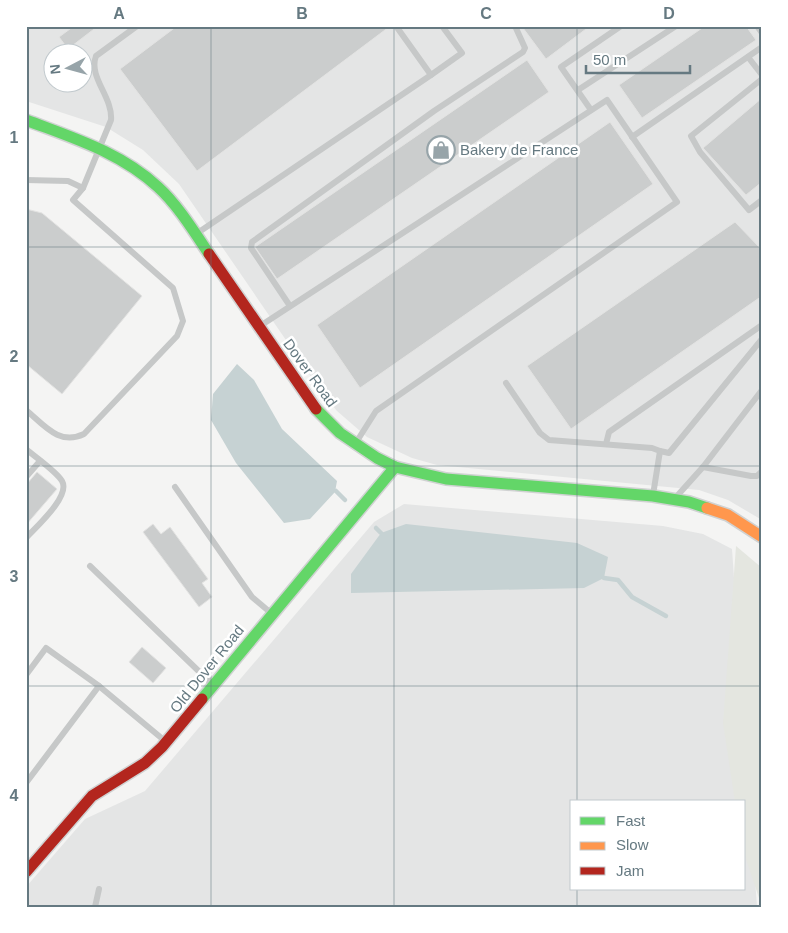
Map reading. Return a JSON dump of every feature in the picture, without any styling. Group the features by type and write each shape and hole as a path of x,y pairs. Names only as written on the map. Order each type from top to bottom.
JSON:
{"street":[{"name":"Dover Road","path":"26,120 101,149 130,164 153,182 175,206 196,234 314,406 354,445 395,467 446,479 653,496 702,506 728,516 762,537"},
{"name":"Old Dover Road","path":"27,870 92,796 145,763 166,742 395,467"}],"lane":[{"path":"26,410 61,438 75,438 84,434 177,336 183,321 173,288 73,200 83,188 101,149 111,120 112,110 93,70 96,56 138,26"},
{"path":"396,26 431,75"},
{"path":"196,234 462,53 442,26"},
{"path":"290,306 251,248 252,242 434,111 523,52 525,48 515,26"},
{"path":"590,110 561,66 621,26"},
{"path":"578,90 676,26"},
{"path":"757,26 762,34"},
{"path":"632,137 762,47"},
{"path":"748,56 762,77 691,136 700,152 749,210 762,200"},
{"path":"259,327 607,100 677,202 376,410 354,445"},
{"path":"26,180 68,181 83,188"},
{"path":"606,444 610,432 762,325"},
{"path":"506,383 540,433 549,440 652,448 669,454 762,339"},
{"path":"675,500 688,481 703,467 762,390"},
{"path":"26,449 62,480 64,488 60,499 26,538"},
{"path":"653,496 660,451"},
{"path":"26,477 40,461"},
{"path":"703,467 751,476 757,476 762,471"},
{"path":"175,487 252,597 272,614"},
{"path":"90,566 213,685"},
{"path":"26,675 46,648 99,686 166,742"},
{"path":"26,783 99,686"},
{"path":"95,907 100,889"}],"shaded area":[{"path":"26,26 762,26 762,520 728,500 699,490 437,465 412,458 367,437 337,411 323,394 179,184 143,150 106,127 26,101"},
{"path":"237,364 254,380 282,429 337,481 335,492 310,519 284,523 236,463 211,420 213,394"},
{"path":"404,504 663,526 703,534 732,549 757,907 26,907 26,887 85,819 145,791 374,522"},
{"path":"406,524 577,543 608,557 604,578 584,588 351,593 351,574 381,533"},
{"path":"736,546 762,568 762,907 746,859 746,800 735,800 723,723"}],"building":[{"path":"74,26 98,26 77,42 63,42 59,37"},
{"path":"177,26 389,27 197,171 120,69"},
{"path":"525,26 590,26 546,59 523,28"},
{"path":"705,26 746,26 756,40 642,118 619,85"},
{"path":"527,60 549,92 277,279 255,247"},
{"path":"762,98 762,182 746,195 703,148"},
{"path":"610,122 653,184 360,388 317,325"},
{"path":"26,209 42,213 142,296 62,394 26,364"},
{"path":"735,222 762,250 762,296 571,429 527,366"},
{"path":"37,472 57,489 26,525 26,485"},
{"path":"153,524 161,534 170,527 208,579 202,583 212,597 199,607 143,532"},
{"path":"142,647 166,668 153,683 129,662"}],"waterway":[{"path":"336,491 345,500"},
{"path":"376,528 381,533"},
{"path":"604,578 618,580 632,597 666,616"}],"traffic: fast":[{"path":"26,120 95,147 128,164 158,187 172,202 209,254"},
{"path":"316,409 340,433 377,458 395,467 446,479 653,496 689,502 707,508"},
{"path":"202,699 395,467"}],"traffic: slow":[{"path":"707,508 728,515 762,537"}],"traffic: jam":[{"path":"209,254 316,409"},
{"path":"26,872 92,796 145,763 162,747 202,699"}],"place":[{"name":"Bakery de France","path":"441,150"}]}
